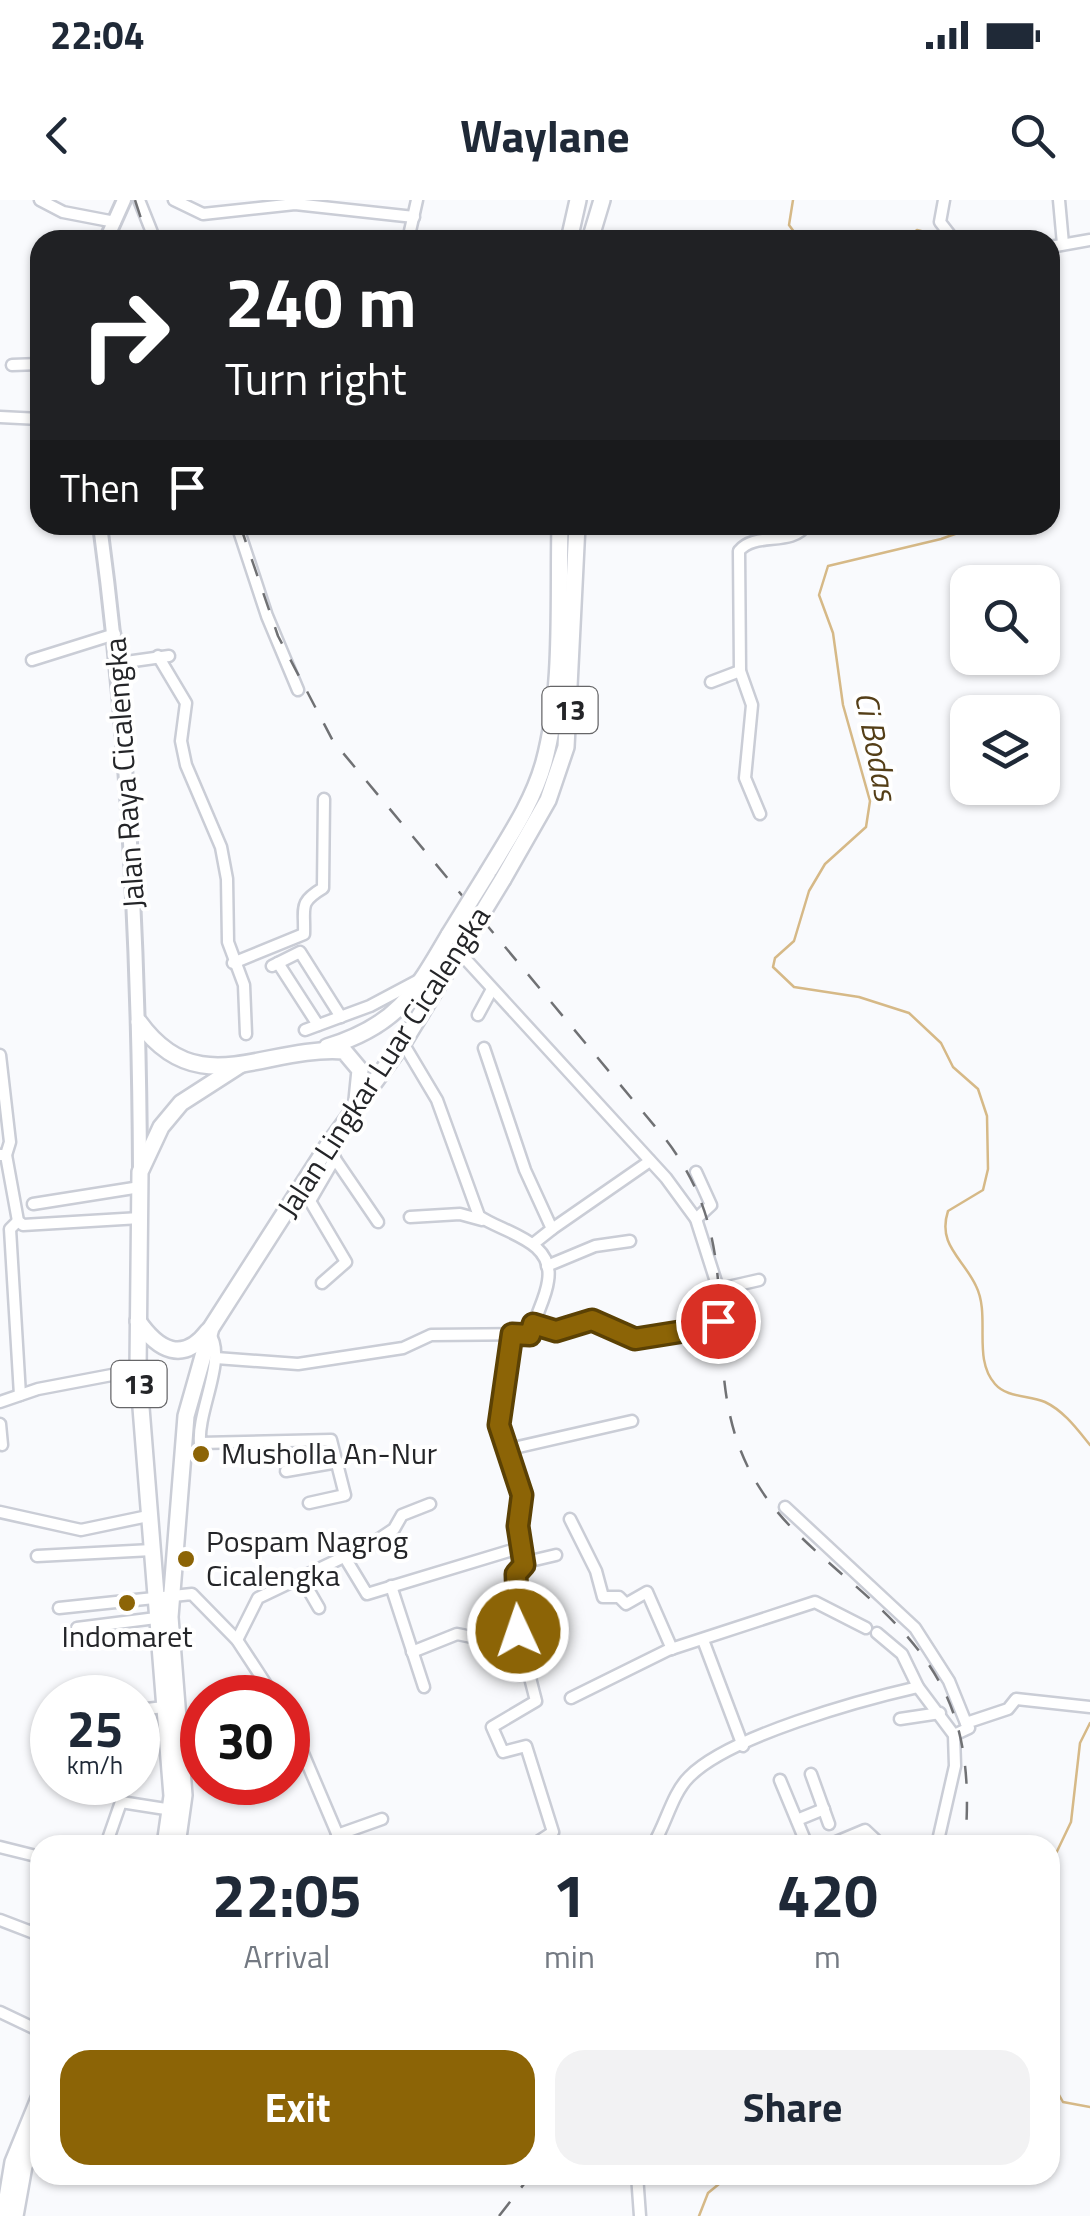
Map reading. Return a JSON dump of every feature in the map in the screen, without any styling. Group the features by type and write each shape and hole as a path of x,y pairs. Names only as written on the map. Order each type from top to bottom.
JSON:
{"highway":[{"path":"571,230 578,200"},
{"path":"593,230 602,200"},
{"name":"Jalan Lingkar Luar Cicalengka","path":"172,1594 186,1416 210,1331 402,1044 461,947 544,763 554,709 560,535"},
{"name":"Jalan Lingkar Luar Cicalengka","path":"319,1049 384,1024 424,978 448,935 496,876 548,800 566,747 577,535"},
{"path":"139,1022 153,1042 177,1060 211,1067 240,1065"},
{"path":"319,1049 344,1052 360,1070 355,1109"},
{"name":"13","path":"167,1835 172,1810 138,1370 140,1179 161,1127 181,1103 240,1065 319,1049"},
{"path":"138,1321 161,1348 174,1352 189,1349 210,1331"},
{"name":"13","path":"172,1594 170,1633 184,1795 179,1835"},
{"path":"4,2216 12,2162 30,2120"},
{"path":"15,2216 30,2150"}],"main road":[{"path":"111,230 124,200"},
{"name":"Jalan Raya Cicalengka","path":"101,535 119,663 139,1022 140,1179"}],"street":[{"path":"40,200 63,212 115,222"},
{"path":"138,200 150,230"},
{"path":"174,200 203,214 295,204 414,217"},
{"path":"411,230 417,200"},
{"path":"944,200 940,222 946,230"},
{"path":"1059,200 1063,244"},
{"path":"1060,244 1090,240"},
{"path":"12,366 30,365"},
{"path":"0,417 30,418"},
{"path":"240,535 272,631 298,690"},
{"path":"760,814 746,786 752,705 740,671 742,546 797,535"},
{"path":"32,660 115,634"},
{"path":"119,663 164,656 186,703 182,744 221,847 234,963 244,985 246,1034"},
{"path":"711,682 740,671"},
{"path":"234,963 304,934 302,908 310,895 323,888 324,798"},
{"path":"461,947 491,991 534,1032 650,1161 696,1219 718,1288"},
{"path":"318,1025 275,964 300,952 341,1017"},
{"path":"305,1030 424,978"},
{"path":"478,1016 491,991"},
{"path":"402,1044 437,1100 483,1220"},
{"path":"484,1048 525,1170 552,1229"},
{"path":"0,1059 10,1142 3,1155 18,1221"},
{"path":"331,1152 378,1222"},
{"path":"322,1282 346,1262 310,1201 331,1152"},
{"path":"533,1244 650,1161"},
{"path":"696,1172 711,1205 696,1219"},
{"path":"33,1204 140,1179"},
{"path":"216,1358 298,1364 403,1348 431,1335 530,1335 548,1280 547,1266 533,1244 483,1220 460,1214 410,1217"},
{"path":"18,1221 28,1225 140,1218"},
{"path":"18,1221 10,1229 20,1395"},
{"path":"547,1266 595,1246 630,1241"},
{"path":"0,1274 14,1274"},
{"path":"718,1288 742,1288 759,1280"},
{"path":"533,1324 556,1331 592,1320 635,1339 710,1327 718,1321 714,1293 718,1288"},
{"path":"210,1331 217,1347 200,1443 328,1440 334,1444 345,1494 309,1504"},
{"path":"512,1334 500,1415 505,1450 522,1495 519,1548 524,1565"},
{"path":"0,1402 138,1370"},
{"path":"505,1450 632,1421"},
{"path":"0,1424 2,1446"},
{"path":"286,1471 338,1462"},
{"path":"237,1640 258,1598 385,1536 402,1515 430,1504"},
{"path":"785,1507 915,1628 949,1681 969,1728 954,1735"},
{"path":"0,1512 81,1530 148,1516"},
{"path":"570,1519 596,1571 602,1597 619,1597 626,1604 647,1592 672,1648"},
{"path":"344,1556 366,1594 519,1548"},
{"path":"37,1556 152,1550"},
{"path":"548,1835 553,1832 526,1746 503,1752 492,1727 536,1701 517,1620 516,1574 524,1565 556,1554"},
{"path":"301,1577 319,1608"},
{"path":"391,1586 424,1687"},
{"path":"59,1608 192,1594 237,1640 260,1675"},
{"path":"571,1698 672,1648 703,1640 748,1620 814,1602 872,1630 902,1654 918,1688 954,1735 956,1766 939,1835"},
{"path":"76,1628 156,1618"},
{"path":"412,1652 457,1634 472,1636 517,1620"},
{"path":"703,1640 743,1746"},
{"path":"658,1835 687,1778 743,1746 843,1704 918,1688"},
{"path":"966,1723 1008,1709 1016,1699 1090,1706"},
{"path":"160,1708 164,1708"},
{"path":"900,1719 940,1713"},
{"path":"310,1770 338,1835"},
{"path":"810,1774 829,1824"},
{"path":"780,1780 803,1835"},
{"path":"109,1835 121,1802 172,1810"},
{"path":"797,1820 824,1809"},
{"path":"350,1835 382,1819"},
{"path":"0,1847 30,1854"},
{"path":"0,1920 30,1932"},
{"path":"0,2012 30,2026"},
{"path":"638,2185 640,2216"}],"waterway":[{"name":"Ci Bodas","path":"793,200 789,225 793,230"},
{"name":"Ci Bodas","path":"952,535 828,566 819,595 833,633 843,705 870,801 866,827 825,864 809,891 794,941 775,958 773,967 794,987 859,997 909,1013 941,1043 953,1067 978,1089 987,1116 988,1169 983,1190 948,1211 946,1233 980,1298 984,1362 1000,1389 1052,1406 1090,1445"},
{"name":"Ci Bodas","path":"1060,1845 1071,1822 1080,1743 1090,1723"},
{"path":"1060,2097 1063,2102 1090,2107"},
{"name":"Ci Bodas","path":"699,2216 708,2193 718,2185"}],"railway":[{"path":"135,200 145,230"},
{"path":"243,535 278,636 333,741 663,1136 691,1180 708,1223 716,1265 726,1391 735,1433 752,1475 782,1517 878,1606 928,1663 957,1725 964,1760 965,1835"},
{"path":"499,2216 523,2185"}],"place":[{"name":"Musholla An-Nur","path":"201,1454"},
{"name":"Pospam Nagrog Cicalengka","path":"186,1559"},
{"name":"Indomaret","path":"127,1603"}],"route":[{"path":"518,1631 516,1574 518,1567 524,1565 518,1526 522,1495 499,1425 512,1334 528,1336 533,1324 556,1331 592,1320 628,1338 642,1339 710,1327 718,1321"}]}
